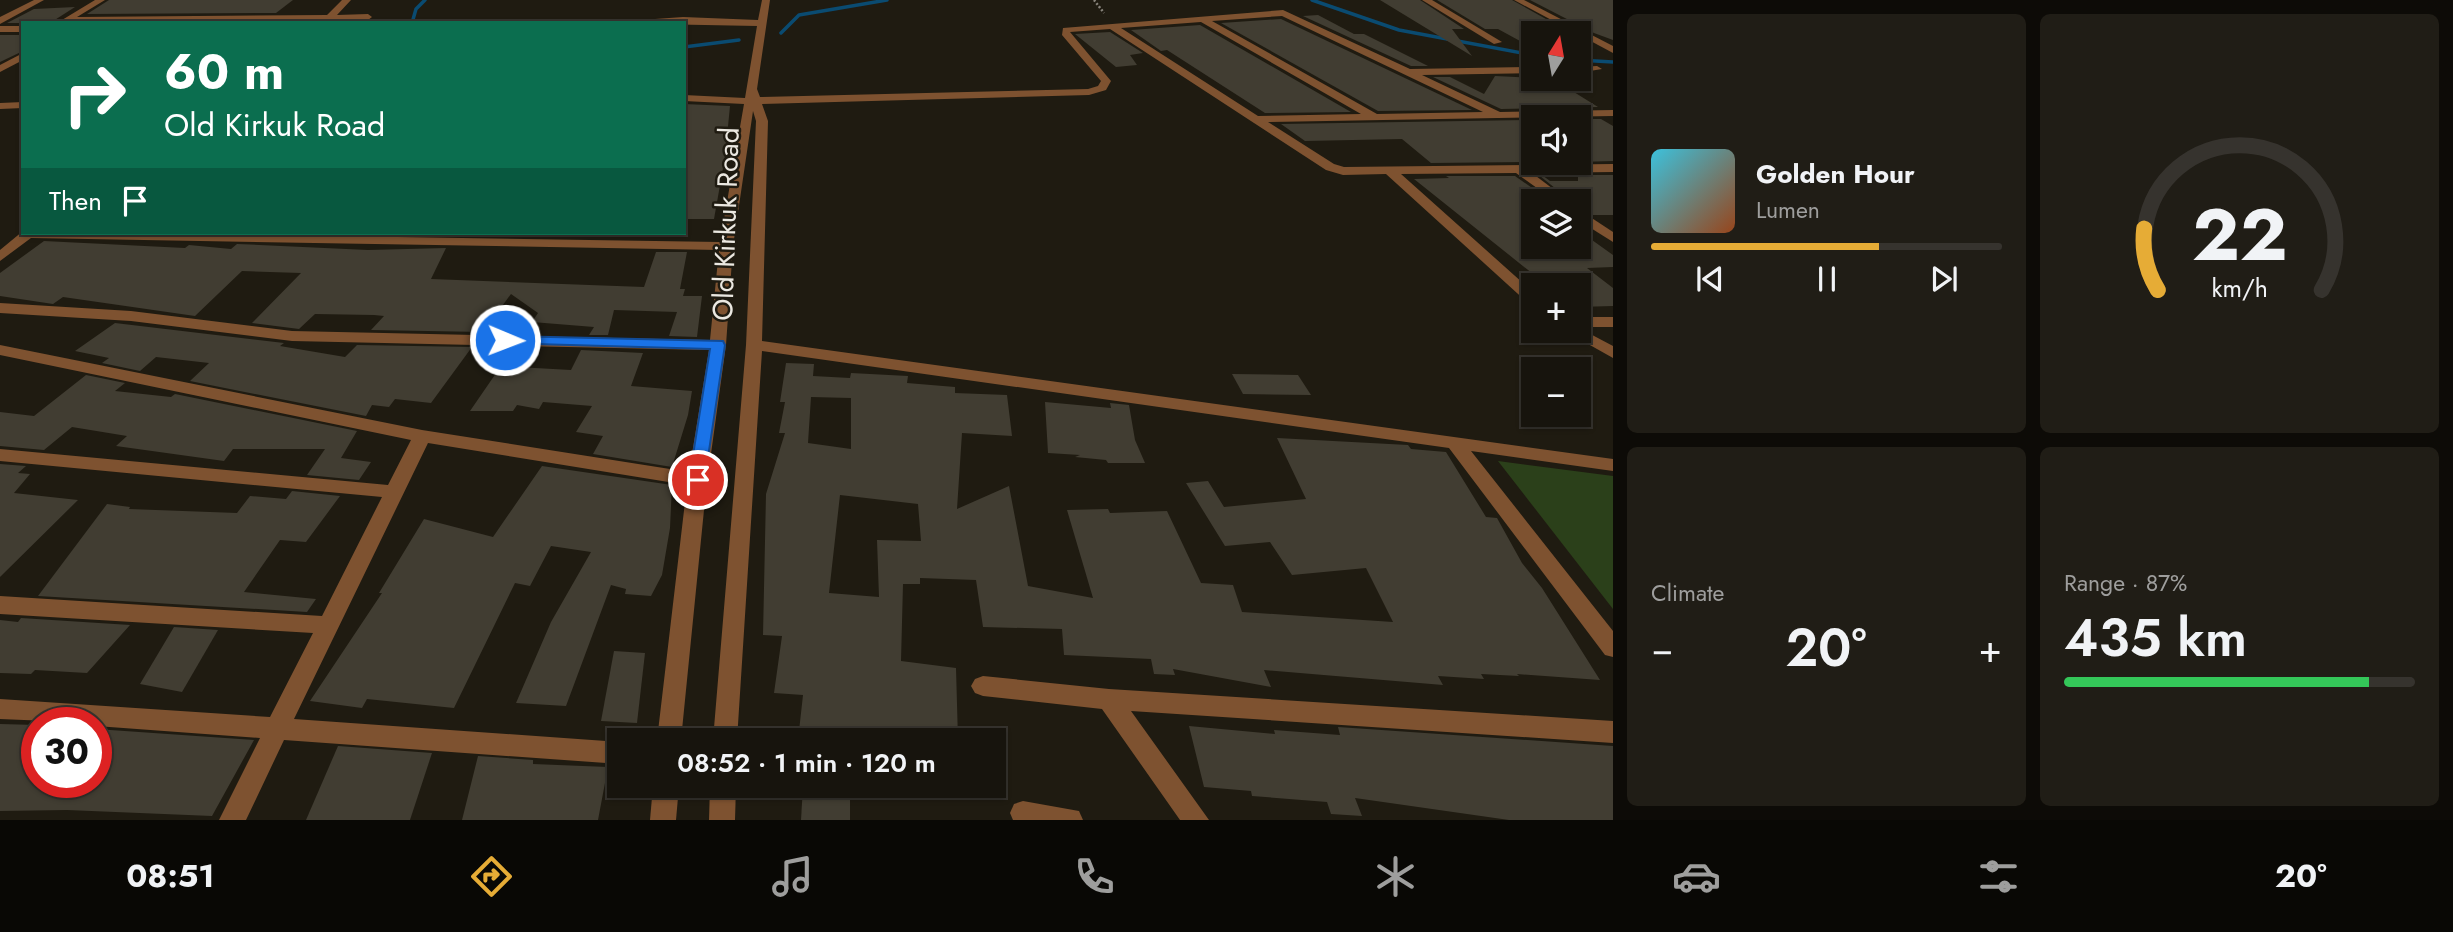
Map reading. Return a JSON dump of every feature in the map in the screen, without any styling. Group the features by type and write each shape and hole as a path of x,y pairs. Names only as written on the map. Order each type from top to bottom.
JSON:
{"street":[{"path":"0,21 40,0"},
{"path":"101,0 66,20 368,17"},
{"path":"329,18 347,0"},
{"name":"Old Kirkuk Road","path":"670,728 698,480 718,345 726,246 753,96 766,0"},
{"path":"1426,0 1497,42"},
{"path":"1518,0 1613,50"},
{"path":"686,98 1097,90 1106,85 1106,81 1065,33 1073,28 1283,13 1496,114"},
{"path":"1200,18 1373,116"},
{"path":"679,21 683,20"},
{"path":"656,21 762,23"},
{"path":"1110,25 1330,167 1343,171 1613,168"},
{"path":"0,29 21,29"},
{"path":"0,69 6,62"},
{"path":"1591,69 1597,69"},
{"path":"1409,72 1521,70"},
{"name":"Old Kirkuk Road","path":"726,728 754,345 762,121 753,96"},
{"path":"0,106 21,105"},
{"path":"1255,119 1613,113"},
{"path":"1520,170 1546,189"},
{"path":"1391,172 1521,289"},
{"path":"1591,222 1613,238"},
{"path":"0,257 6,246 25,235"},
{"path":"246,235 573,238 726,246"},
{"path":"0,308 131,316 292,335 718,345"},
{"path":"1591,322 1613,322"},
{"path":"1591,341 1613,354"},
{"path":"754,345 1613,465"},
{"path":"0,350 422,436 698,480"},
{"path":"232,820 422,436"},
{"path":"1454,442 1606,628 1613,648"},
{"path":"0,455 396,492"},
{"path":"0,605 328,625"},
{"path":"983,686 1109,699 1613,732"},
{"path":"1109,699 1196,820"},
{"path":"0,709 607,751"},
{"path":"663,820 665,798"},
{"path":"722,820 723,798"},
{"path":"1023,813 1070,820"}],"green space":[{"path":"1498,461 1613,476 1613,609"}],"building":[{"path":"109,0 293,0 276,13 87,14"},
{"path":"1380,0 1420,0 1464,29 1452,29 1472,56"},
{"path":"1437,0 1512,0 1550,21 1521,21 1521,41 1498,29 1485,29"},
{"path":"1530,0 1613,0 1613,40 1591,31 1591,21 1571,21"},
{"path":"75,7 53,21 7,23 34,9"},
{"path":"1318,15 1354,34 1364,34 1428,66 1411,66 1303,16"},
{"path":"1281,19 1472,110 1378,111 1221,23"},
{"path":"1200,25 1351,112 1265,113 1131,30"},
{"path":"1110,32 1143,53 1130,55 1137,65 1116,67 1075,34"},
{"path":"0,35 21,35 21,52 0,62"},
{"path":"1495,76 1521,77 1521,91 1572,91 1598,107 1521,105 1521,109 1501,109 1433,77 1450,77 1484,94"},
{"path":"686,104 730,106 725,157 714,219 686,219"},
{"path":"1591,119 1601,119 1613,126 1613,161 1591,162"},
{"path":"1521,120 1521,162 1431,163 1402,139 1305,141 1281,124"},
{"path":"1578,175 1613,175 1613,215 1591,214 1591,189 1556,189 1540,176 1550,181 1578,181"},
{"path":"1446,176 1515,176 1534,189 1521,189 1521,259 1591,259 1591,239 1613,255 1613,267 1587,268 1613,288 1613,306 1591,307 1591,273 1532,273 1414,179 1449,178"},
{"path":"44,241 185,248 189,245 231,249 237,244 368,250 446,248 431,279 644,287 656,252 687,252 680,289 685,289 683,296 702,296 697,337 669,336 677,312 614,310 608,335 589,335 594,327 532,322 538,313 511,294 483,332 371,330 384,316 374,315 315,314 299,329 252,323 301,273 242,271 195,316 63,297 53,304 0,296 0,273"},
{"path":"115,323 284,343 280,346 345,357 357,345 472,347 431,403 395,399 389,407 372,405 366,416 190,381 209,363 156,357 140,371 102,363 109,358 75,351"},
{"path":"581,350 643,353 631,386 692,391 688,415 672,467 593,454 603,436 576,432 592,406 543,402 539,409 517,405 513,411 470,411 501,366 571,370"},
{"path":"786,363 814,364 813,376 850,378 851,373 908,376 907,383 955,387 955,393 1007,395 1012,436 962,433 957,509 1009,486 1028,586 1093,598 1067,510 1108,509 1110,513 1167,511 1201,583 1233,585 1242,612 1393,622 1366,568 1292,575 1270,542 1225,546 1186,483 1208,481 1224,507 1306,499 1277,438 1408,445 1411,449 1446,452 1486,517 1497,518 1522,563 1542,588 1600,680 1517,674 1519,676 1481,674 1484,679 1438,676 1443,685 1264,670 1271,687 1173,669 1175,675 1154,674 1151,659 1064,655 1062,629 983,627 976,580 920,578 920,584 903,584 901,661 956,668 958,728 799,728 803,695 774,693 782,636 763,635 766,494 785,433 779,433 785,402 780,402","holes":["811,397 851,398 851,449 808,443","840,495 918,504 921,541 877,540 879,597 829,593"]},
{"path":"1232,374 1298,375 1311,395 1243,394"},
{"path":"86,375 125,383 115,391 171,397 175,394 357,431 341,458 371,462 359,480 307,475 325,449 233,449 224,461 116,446 127,436 72,427 44,450 0,446 0,412 34,416"},
{"path":"1045,402 1111,408 1110,403 1129,405 1135,440 1145,463 1108,463 1106,460 1075,457 1080,455 1048,453"},
{"path":"0,464 26,466 18,473 30,474 14,493 78,500 0,577"},
{"path":"542,466 672,485 670,528 662,575 651,596 625,594 626,589 611,585 566,706 516,703 551,622 591,552 551,546 530,586 515,583 454,708 367,699 362,708 310,701 382,593 379,593 424,519 493,537"},
{"path":"292,491 340,496 306,542 280,540 244,592 316,599 307,612 38,596 107,504 130,507 129,509 237,513 250,496 286,499"},
{"path":"21,618 130,625 87,673 35,670 31,674 0,673 0,620 18,622"},
{"path":"174,627 218,630 182,692 140,684"},
{"path":"614,651 645,653 637,723 601,721"},
{"path":"0,724 21,725 21,798 112,798 112,730 254,740 212,816 67,810 0,811"},
{"path":"1189,726 1275,734 1274,730 1340,735 1338,727 1613,746 1613,820 1509,820 1355,798 1362,816 1331,814 1327,802 1252,796 1251,791 1204,787"},
{"path":"338,746 432,753 410,820 306,820"},
{"path":"478,756 533,760 533,764 607,767 598,820 462,820"},
{"path":"802,798 850,798 850,820 801,820"}],"waterway":[{"path":"413,21 416,9 425,0"},
{"path":"781,33 799,15 887,0"},
{"path":"1312,0 1399,30 1521,53"},
{"path":"686,47 739,40"},
{"path":"1591,61 1613,62"}],"route":[{"path":"505,340 718,345 698,480"}]}
